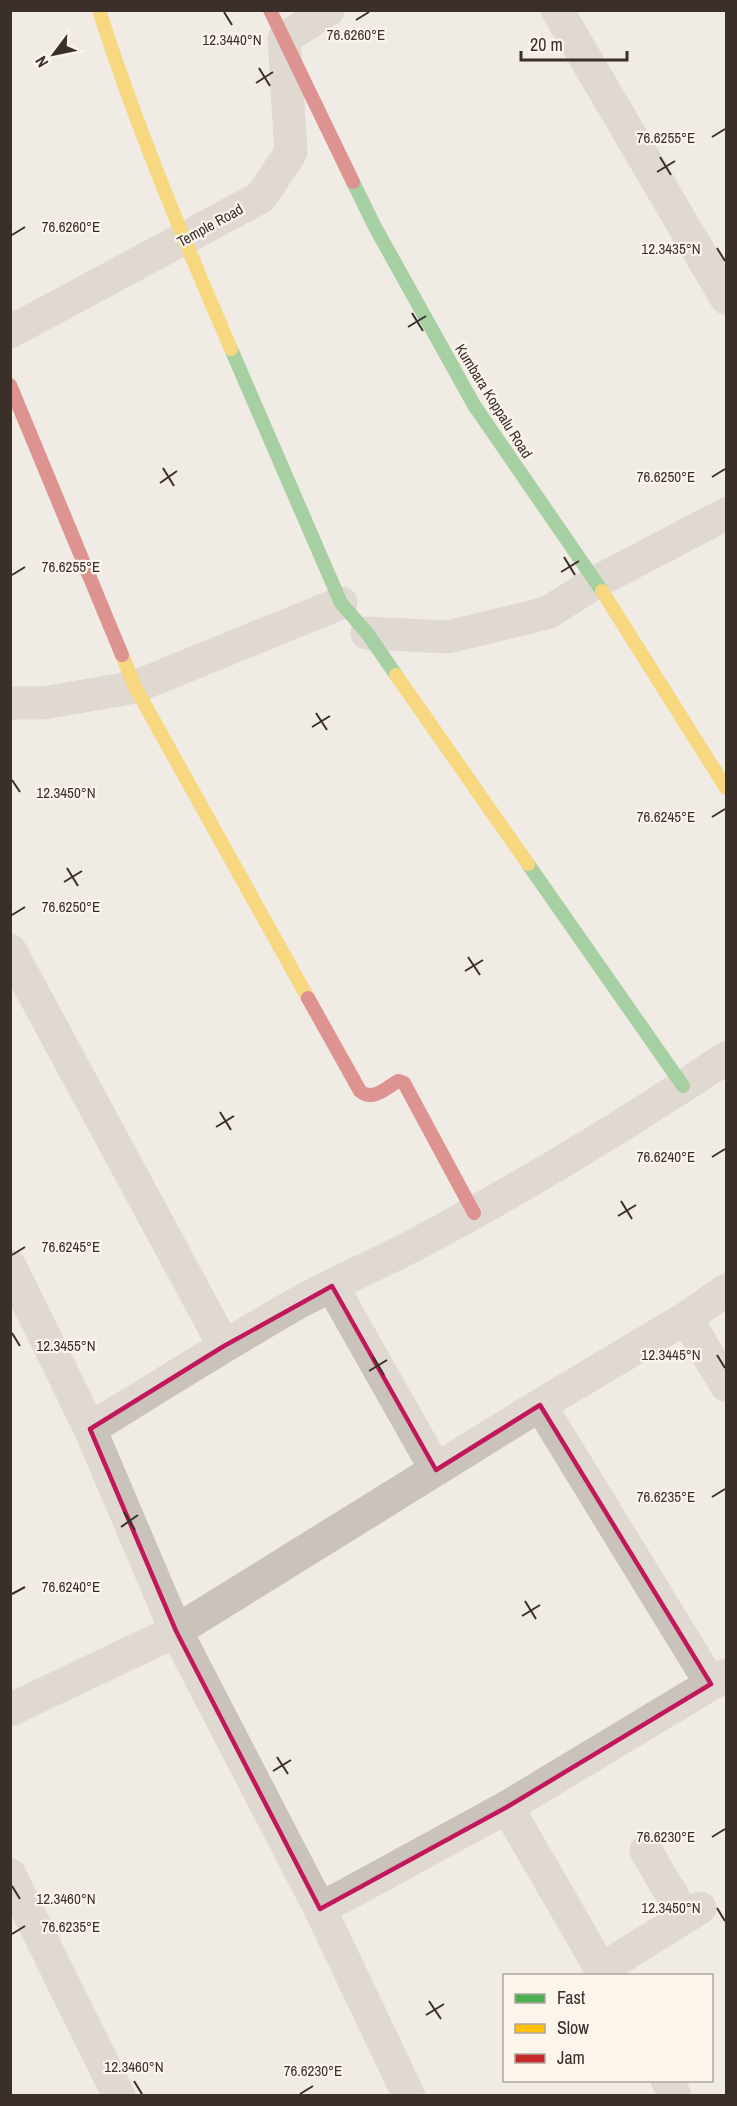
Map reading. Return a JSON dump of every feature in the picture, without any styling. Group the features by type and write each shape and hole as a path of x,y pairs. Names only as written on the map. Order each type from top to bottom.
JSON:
{"street":[{"path":"99,10 122,81 184,240 341,603 367,633 684,1086"},
{"name":"Kumbara Koppalu Road","path":"270,10 375,227 474,405 596,582 726,788"},
{"path":"284,39 328,10"},
{"path":"558,10 726,298"},
{"name":"Temple Road","path":"10,332 261,197 291,152 284,39"},
{"path":"10,385 135,687 360,1091 366,1096 373,1095 398,1081 404,1083 474,1213"},
{"path":"367,633 448,637 547,613 596,582 726,514"},
{"path":"10,703 44,703 135,687 341,603"},
{"path":"10,950 224,1346"},
{"path":"90,1429 224,1346 332,1286 474,1213 607,1136 726,1058"},
{"path":"10,1266 90,1429 176,1631 320,1909 409,2096"},
{"path":"332,1286 436,1470"},
{"path":"10,1710 176,1631 540,1405 686,1318 726,1290"},
{"path":"686,1318 726,1385"},
{"path":"320,1909 507,1807 719,1680 540,1405"},
{"path":"507,1807 604,1972 692,1913 646,1851"},
{"path":"10,1875 119,2096"},
{"path":"668,2082 675,2096"}],"highlighted area":[{"path":"332,1286 436,1470 540,1405 711,1684 507,1807 320,1909 176,1631 90,1429 224,1346"}],"traffic: fast":[{"path":"353,182 375,227 474,405 602,591"},
{"path":"231,349 341,603 367,633 396,675"},
{"path":"528,864 683,1086"}],"traffic: slow":[{"path":"99,10 128,96 161,181 231,349"},
{"path":"602,591 726,788"},
{"path":"122,655 135,687 308,998"},
{"path":"396,675 528,864"}],"traffic: jam":[{"path":"270,10 353,182"},
{"path":"10,385 122,655"},
{"path":"308,998 360,1091 375,1095 398,1081 404,1083 474,1213"}]}
